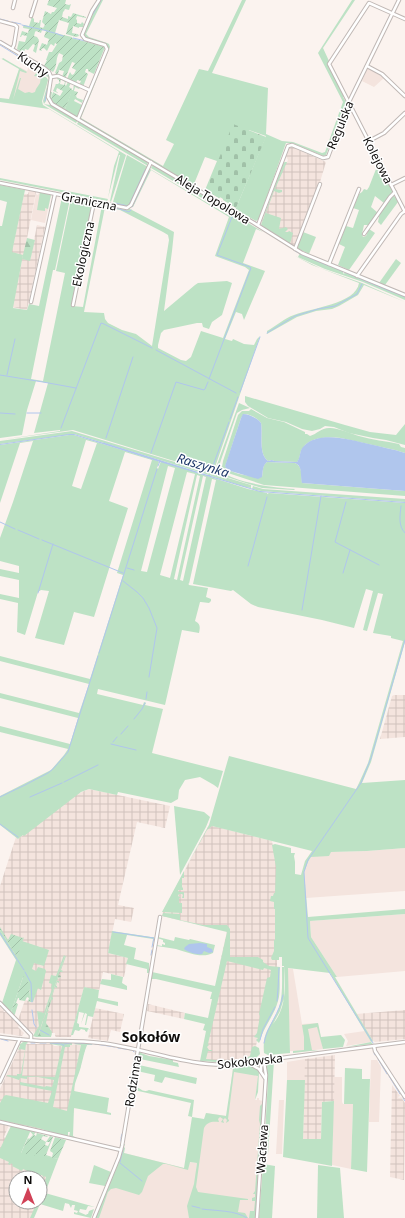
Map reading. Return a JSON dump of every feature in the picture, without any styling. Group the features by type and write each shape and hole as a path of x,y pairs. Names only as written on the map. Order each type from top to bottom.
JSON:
{"street":[{"path":"13,8 15,0"},
{"path":"31,16 36,0"},
{"path":"78,118 107,49 104,44 82,36 92,11 99,0"},
{"name":"Regulska","path":"258,225 288,147 292,145 321,158 327,158 346,108 399,0"},
{"name":"Kolejowa","path":"392,14 369,3 329,63 405,212"},
{"path":"392,14 405,19"},
{"path":"0,21 15,25 18,29 12,49"},
{"name":"Kuchy","path":"0,42 49,72 51,77 58,76 89,90"},
{"path":"367,66 382,74 405,96"},
{"name":"Aleja Topolowa","path":"51,77 48,96 52,104 258,225 295,249 308,256 405,295"},
{"path":"346,108 351,108"},
{"path":"369,141 384,133 405,113"},
{"name":"Graniczna","path":"0,183 125,208 130,207 152,162"},
{"path":"391,185 405,178"},
{"path":"295,249 320,184"},
{"path":"329,264 359,189"},
{"path":"364,234 395,192"},
{"path":"31,302 55,194"},
{"name":"Ekologiczna","path":"72,305 94,202"},
{"path":"357,276 401,214 405,212"},
{"name":"Rodzinna","path":"94,1218 120,1150 160,916"},
{"path":"0,1003 31,1035 31,1040"},
{"name":"Sokołowska","path":"0,1037 31,1040 95,1042 209,1064 246,1063 405,1042"},
{"path":"0,1082 20,1039"},
{"path":"374,1046 375,1051 405,1097"},
{"name":"Wacława","path":"263,1060 261,1067 265,1079"},
{"name":"Wacława","path":"258,1218 265,1079 263,1060"},
{"path":"246,1063 255,1066 262,1071"},
{"path":"0,1122 120,1150"}],"shaded area":[{"path":"20,67 27,71 29,67 46,77 48,81 42,101 37,104 9,99"},
{"path":"367,69 381,75 384,78 374,87 362,81"},
{"path":"292,147 326,162 320,182 295,247 262,226 261,223 284,163 288,160 286,156 289,148"},
{"path":"29,191 36,192 23,259 30,260 37,225 45,227 27,310 12,307 22,261 10,259 24,194 28,194"},
{"path":"39,193 51,195 45,223 31,220 36,194 38,195"},
{"path":"405,695 405,737 380,739 392,696"},
{"path":"89,789 170,806 165,828 137,822 118,905 134,908 131,922 115,919 108,953 128,958 124,977 103,972 99,991 84,987 71,1037 56,1037 55,1033 38,1036 32,1031 30,1032 18,1020 25,1000 33,1002 32,985 0,930 0,886 16,837 18,839 75,795"},
{"path":"209,825 272,841 277,867 277,967 273,967 257,1047 253,1058 220,1062 204,1060 227,931 162,916 163,911"},
{"path":"405,848 405,891 306,898 304,872 311,857 331,852"},
{"path":"405,914 405,971 337,977 311,937 310,921"},
{"path":"287,968 293,969 302,1024 318,1023 323,1049 293,1053 293,1051 290,1051"},
{"path":"148,1004 185,1013 184,1019 147,1011"},
{"path":"0,1007 4,1011 3,1012 6,1012 19,1025 18,1027 24,1033 22,1036 0,1033"},
{"path":"95,1008 124,1014 120,1032 111,1030 108,1041 88,1038"},
{"path":"405,1010 405,1039 375,1042 356,1014"},
{"path":"365,1031 371,1042 346,1046 348,1041 344,1034"},
{"path":"22,1044 52,1044 54,1046 64,1046 87,1044 75,1082 74,1113 50,1109 42,1130 0,1120 0,1089"},
{"path":"335,1055 334,1101 322,1102 321,1139 303,1139 305,1059"},
{"path":"305,1059 305,1080 287,1080 287,1062"},
{"path":"371,1060 377,1060 381,1067 379,1122 369,1122"},
{"path":"233,1067 259,1072 255,1100 259,1098 259,1100 263,1101 256,1218 97,1218 124,1153 188,1169 189,1162 197,1163 197,1170 206,1113 227,1116"},
{"path":"334,1077 342,1077 343,1104 353,1104 351,1169 332,1165"},
{"path":"392,1085 400,1096 398,1097 401,1097 405,1103 404,1180 390,1177"},
{"path":"279,1100 284,1100 282,1154 276,1154"},
{"path":"0,1123 9,1125 4,1137 5,1138 11,1126 19,1129 10,1150 54,1163 48,1178 48,1170 8,1170 8,1210 34,1210 31,1218 0,1218"}],"green space":[{"path":"49,0 66,0 65,4 71,4 69,10 65,9 62,17 68,19 68,16 71,17 73,13 86,17 77,16 76,19 77,23 81,24 82,22 84,24 83,27 79,28 73,26 72,33 78,34 79,36 76,37 66,34 69,23 59,20 55,33 105,47 94,74 86,69 85,72 88,74 83,87 79,85 81,81 77,80 76,84 67,79 70,72 72,75 76,70 72,68 75,63 72,62 65,79 62,77 64,71 59,70 58,74 61,75 61,77 55,73 59,63 62,61 63,55 59,53 53,72 44,66 49,52 52,52 57,44 55,43 54,46 51,44 47,51 44,48 41,49 42,51 39,50 42,43 47,45 49,39 44,37 46,31 42,30 41,33 35,32 34,36 39,40 36,53 33,51 35,45 33,44 28,50 25,49 25,54 17,49 19,41 25,42 27,36 22,35 20,37 22,31 28,33 29,29 23,28 24,25 29,26 32,17 34,22 39,23 41,20 40,27 43,28 45,25 42,22 45,11 51,14 57,8 47,5"},
{"path":"100,0 103,0 86,34 89,37 109,44 110,47 81,118 163,166 174,144 166,140 199,69 208,71 242,0 246,0 212,73 268,88 266,134 282,141 293,142 322,153 325,152 343,102 318,53 352,0 355,0 323,48 329,61 328,64 346,102 326,155 323,156 292,143 286,143 259,219 256,221 236,210 236,208 266,136 249,130 212,191 221,197 219,198 205,190 217,161 205,157 193,185 80,119 79,118 108,49 106,45 85,38 83,34"},
{"path":"0,58 3,58 27,72 20,71 13,100 20,78 18,89 25,93 35,92 40,83 41,77 34,76 37,72 48,80 42,101 43,105 126,155 111,202 120,155 108,198 114,166 119,152 49,109 0,102 0,98 9,99 19,69"},
{"path":"39,67 48,73 49,79 37,71"},
{"path":"58,77 61,79 60,84 64,85 65,82 62,80 66,81 66,86 68,82 71,83 69,87 72,90 74,85 80,88 75,87 74,91 78,92 76,96 71,94 65,109 52,102 51,99 53,92 60,96 63,91 57,88 56,91 58,93 53,91 56,84 60,82 57,79"},
{"path":"49,79 46,101 44,104 43,101"},
{"path":"50,92 52,92 51,99 65,109 71,93 77,98 83,100 82,103 75,99 74,101 82,105 77,117 54,104 50,100"},
{"path":"49,101 52,105 78,120 76,123 44,104 50,105"},
{"path":"79,120 147,161 148,166 77,124"},
{"path":"233,124 266,137 236,208 220,197 219,198 206,190"},
{"path":"127,155 148,167 131,203 128,206 123,206 114,204 113,202"},
{"path":"376,159 393,192 384,203 375,196 371,207 378,213 368,225 364,225 362,234 363,237 366,236 369,229 375,233 349,270 338,265 345,247 339,244 346,226 353,228 359,210 353,208 359,194 364,189 367,190 369,187 378,164"},
{"path":"287,162 275,189 282,190 282,192 279,193 274,191 266,213 281,218 279,229 286,227 288,229 285,232 289,231 293,233 290,244 261,225 283,163"},
{"path":"152,166 156,166 210,198 217,203 217,207 151,168"},
{"path":"150,169 228,215 235,215 263,232 256,229 243,263 265,271 244,320 242,314 236,312 225,339 232,341 233,339 244,344 254,345 260,336 213,473 73,430 0,440 60,430 34,433 48,383 36,381 27,410 22,435 0,438 0,226 2,226 7,202 0,200 0,185 25,190 12,252 23,255 13,308 27,310 29,304 39,306 62,197 70,199 55,270 53,270 31,379 43,381 65,273 56,271 71,199 90,202 92,206 72,306 83,307 102,205 121,209 130,209 174,232 164,311 198,283 227,281 232,283 222,315 212,322 209,329 203,327 202,323 197,323 164,330 161,333 158,348 186,361 191,357 201,331 223,338 249,270 245,267 215,256 229,217 151,170 132,207","holes":["105,207 120,210 168,235 169,240 152,346 136,334 122,330 108,323 105,319 104,313 84,312"]},
{"path":"0,178 108,199 107,201 0,180"},
{"path":"40,192 51,195 48,209 45,208 45,211 37,210"},
{"path":"393,194 398,202 381,225 378,222 380,212"},
{"path":"303,232 316,237 309,254 297,248"},
{"path":"27,238 35,240 30,261 22,259"},
{"path":"300,253 343,271 344,274 345,272 405,296 405,300 300,258 298,257"},
{"path":"295,256 320,268 362,283 405,302 364,285 358,295 339,306 297,317 267,334 267,331 291,316 342,301 356,290 359,283 312,265"},
{"path":"396,259 401,263 385,285 379,283"},
{"path":"245,396 370,432 396,435 405,424 405,445 349,433 334,427 325,426 312,431 302,429 286,422 268,418 248,406 245,402"},
{"path":"239,403 250,408 237,413 220,463 221,470 226,475 245,481 267,486 295,489 294,490 262,488 214,473"},
{"path":"251,409 267,418 284,422 310,436 324,429 335,429 399,444 401,447 405,448 405,453 341,438 320,438 306,444 297,462 268,461 263,454 262,449 261,423 258,419 244,414 241,418 225,466 228,469 242,474 262,477 263,467 267,462 295,463 299,466 302,483 405,491 405,496 264,485 225,472 222,467 223,461 238,415 242,411 249,411"},
{"path":"72,431 251,485 251,488 74,434 0,444 0,441"},
{"path":"74,435 158,461 158,469 161,461 267,494 405,503 405,642 371,762 362,783 405,780 405,848 331,852 329,856 311,857 304,872 308,917 405,909 405,914 310,921 311,937 337,977 335,977 373,1041 371,1042 330,973 288,968 290,1053 268,1055 264,1053 264,1039 279,1008 282,988 282,967 284,967 284,997 285,989 284,966 282,966 282,957 279,957 279,960 272,960 271,958 274,951 275,940 275,909 274,902 270,901 271,896 275,893 276,867 272,845 275,844 291,848 291,853 295,853 295,874 301,875 305,861 312,851 212,826 207,830 185,869 209,825 229,756 356,789 368,763 403,641 391,638 391,636 373,633 383,594 378,593 367,631 363,630 373,591 366,589 354,628 258,607 251,604 233,590 231,591 193,584 216,480 212,479 189,584 188,583 189,585 208,588 206,597 211,599 211,601 209,603 200,602 195,621 200,628 199,633 182,630 165,705 98,689 97,694 143,705 144,702 146,703 145,705 163,709 152,753 223,771 218,788 200,777 185,780 179,790 178,799 171,803 118,792 117,795 89,789 81,792 18,839 0,825 0,796 51,770 68,749 0,732 0,726 70,744 78,718 0,698 0,693 79,713 89,684 0,661 0,656 90,679 123,575 117,573 152,460 125,452 109,501 128,508 94,617 74,612 64,645 35,638 49,591 41,590 38,592 25,635 17,632 18,603 0,599 0,594 19,598 19,580 0,576 0,569 19,573 19,566 0,561 0,538 33,441 20,443 0,503 0,445","holes":["86,440 97,443 81,489 72,486","168,466 175,468 147,572 141,571","187,472 195,474 170,578 160,575","197,475 200,476 177,580 174,579","203,476 206,477 183,581 180,580","284,999 281,1011 273,1024"]},
{"path":"253,486 263,489 405,499 405,502 261,491 252,489"},
{"path":"174,806 204,812 210,817 180,875"},
{"path":"184,871 184,878 182,878 183,890 178,890 179,892 184,892 184,898 182,898 182,894 179,894 178,896 181,898 179,898 179,903 182,903 182,913 162,912"},
{"path":"163,913 180,914 180,920 203,925 227,925 230,929 230,957 258,957 269,966 280,967 278,1001 259,1043 256,1040 258,1038 254,1037 257,1033 260,1016 259,1014 267,978 270,977 271,970 264,968 263,970 227,961 209,1045 207,1047 212,1051 208,1051 206,1059 228,1060 245,1058 250,1056 252,1047 255,1046 259,1048 260,1054 256,1058 216,1062 200,1061 206,1031 203,1030 205,1024 184,1019 185,1013 208,1018 212,992 156,979 152,979 150,982 152,972 215,986 227,932 162,916"},
{"path":"0,927 8,940 11,934 24,937 17,957 0,930"},
{"path":"0,930 17,957 22,941 49,950 44,966 34,963 32,969 36,971 38,967 45,969 46,971 41,990 38,988 33,1002 30,1002 30,991 23,977 11,1012 2,1003 16,960 0,935"},
{"path":"112,931 154,937 152,947 153,939 127,935 124,945 136,948 134,959 149,963 149,973 147,973 147,969 126,964 128,958 108,953"},
{"path":"158,934 158,937 174,941 175,937 215,945 213,953 209,955 199,955 157,946 156,949 156,945 165,945 163,940 157,938"},
{"path":"64,955 65,956 38,1035 50,1036 52,1032 51,1037 33,1036 39,1026 37,1011 44,1013 52,989 52,984 49,983 51,975 56,976"},
{"path":"65,956 61,970 63,971 60,972 59,975 61,976 57,981 59,981 59,983 57,982 57,988 55,987 52,997 53,1000 52,999 48,1010 49,1011 47,1013 46,1023 52,1032 51,1036 38,1036"},
{"path":"111,974 123,977 122,983 127,986 127,990 100,984 102,979 111,980"},
{"path":"25,976 29,985 30,1002 28,1001 29,998 27,997 25,1001 19,1000 18,998 16,1003 18,1004 14,1016 11,1012 23,977"},
{"path":"84,987 99,990 98,998 118,1002 118,1006 97,1001 93,1017 88,1016 86,1025 87,1014 85,1013 81,1024 84,1013 79,1012 77,1023 79,1024 79,1027 88,1028 90,1030 88,1029 87,1032 81,1029 79,1031 75,1030 73,1035 71,1035"},
{"path":"318,1023 321,1037 341,1035 345,1040 343,1047 323,1049 317,1027 308,1029 312,1050 319,1050 293,1053 293,1051 304,1050 302,1025"},
{"path":"23,1042 28,1043 26,1044 22,1076 55,1077 62,1046 50,1043 72,1043 70,1047 65,1047 53,1107 67,1111 81,1045 74,1044 77,1042 92,1043 92,1045 87,1045 74,1091 109,1098 107,1112 111,1113 111,1115 74,1108 73,1136 79,1139 69,1137 70,1132 68,1132 68,1137 38,1128 0,1120 0,1103 4,1096 6,1095 48,1103 52,1091 20,1085 20,1082 52,1087 54,1080 38,1077 27,1077 27,1079 20,1078 19,1080 7,1076 17,1076 17,1074 21,1074 25,1050 18,1050 19,1045"},
{"path":"371,1042 373,1044 346,1047"},
{"path":"139,1052 149,1056 173,1060 173,1062 178,1063 179,1067 140,1059 139,1062 137,1062"},
{"path":"273,1061 268,1154 264,1153 268,1079 266,1066 268,1063"},
{"path":"138,1064 197,1078 196,1084 165,1077 162,1083 154,1081 155,1075 137,1071 136,1074"},
{"path":"246,1065 256,1068 259,1072 258,1092 255,1100 258,1076 234,1072 229,1121 226,1123 227,1120 225,1118 223,1120 224,1123 221,1122 223,1119 220,1117 218,1119 219,1122 210,1122 204,1128 196,1187 198,1192 248,1199 240,1200 238,1212 245,1213 248,1218 189,1218 187,1206 194,1184 197,1163 190,1162 188,1170 163,1164 148,1176 142,1192 139,1195 116,1188 111,1189 108,1192 99,1218 95,1218 124,1144 124,1153 184,1168 192,1117 204,1119 206,1113 226,1116 233,1069 226,1067"},
{"path":"345,1068 362,1069 362,1079 370,1079 367,1172 351,1169 353,1104 344,1104"},
{"path":"287,1080 305,1080 303,1139 321,1139 322,1102 334,1101 332,1166 283,1157"},
{"path":"134,1083 135,1086 143,1091 149,1090 194,1100 192,1117 188,1116 191,1103 134,1090 133,1092"},
{"path":"262,1104 256,1218 249,1218 250,1211 254,1211 255,1201 252,1201 252,1198 255,1197 255,1194 253,1194 255,1191 260,1106"},
{"path":"11,1126 36,1132 30,1132 21,1153 35,1153 58,1159 48,1185 48,1170 20,1170 12,1166 13,1165 11,1163 10,1165 8,1164 9,1162 0,1158 0,1149"},
{"path":"30,1131 35,1133 34,1135 36,1136 37,1133 48,1136 43,1136 41,1139 46,1142 50,1136 53,1137 46,1155 52,1157 53,1153 50,1151 55,1137 66,1140 58,1159 35,1154 34,1156 21,1153 28,1138 29,1139 33,1135","holes":["46,1142 50,1142 48,1146 45,1145"]},
{"path":"263,1164 275,1166 272,1218 259,1218"},
{"path":"94,1165 111,1172 105,1186 89,1183"},
{"path":"318,1165 340,1168 344,1218 317,1218"},
{"path":"48,1194 95,1207 88,1206 86,1210 80,1209 79,1212 86,1215 89,1211 94,1209 91,1218 74,1214 74,1212 77,1213 78,1211 74,1210 75,1205 72,1205 71,1208 69,1204 65,1203 63,1211 48,1206"},
{"path":"34,1210 37,1210 34,1218 30,1218"}],"water":[{"path":"243,414 257,419 261,423 262,449 265,458 268,461 297,462 301,449 304,446 310,441 326,437 353,440 405,453 405,491 302,483 299,466 295,463 267,462 263,467 262,477 258,479 227,470 225,466"},
{"path":"74,434 104,443 105,442 260,491 405,503 260,492 74,435 0,445"},
{"path":"189,944 207,944 207,947 212,949 213,952 209,953 204,951 202,954 197,954 184,949"}],"waterway":[{"path":"93,14 101,0"},
{"path":"0,19 8,21"},
{"path":"12,22 21,24"},
{"path":"22,25 34,28"},
{"path":"35,28 43,30"},
{"path":"44,30 54,33"},
{"path":"55,33 63,36"},
{"path":"73,38 94,43"},
{"path":"0,45 26,61"},
{"path":"32,64 38,68"},
{"path":"39,68 47,75"},
{"path":"45,101 47,91"},
{"path":"115,203 129,205 145,170"},
{"path":"132,207 149,171"},
{"path":"113,207 129,212 131,210"},
{"path":"209,379 251,268 217,255 232,217"},
{"path":"295,251 299,253"},
{"path":"300,254 329,266"},
{"path":"330,266 392,292"},
{"path":"267,333 295,316 318,309 335,306 357,294 362,284"},
{"path":"393,292 405,297"},
{"path":"61,428 101,323 152,348"},
{"path":"240,392 260,337"},
{"path":"7,375 15,339"},
{"path":"156,350 236,393"},
{"path":"106,438 133,357"},
{"path":"0,375 76,388"},
{"path":"151,453 176,382 204,390 208,382"},
{"path":"230,419 238,397"},
{"path":"0,413 15,414"},
{"path":"27,413 41,413"},
{"path":"211,471 229,422"},
{"name":"Raszynka","path":"158,466 160,461"},
{"path":"99,653 157,469"},
{"path":"302,610 321,496"},
{"path":"248,566 267,497"},
{"path":"346,502 335,542 379,565"},
{"path":"401,506 400,524 405,533"},
{"path":"0,522 15,529"},
{"path":"18,530 39,539"},
{"path":"42,540 123,573"},
{"path":"38,593 53,544"},
{"path":"343,573 350,550"},
{"path":"127,568 134,570"},
{"path":"123,581 143,598 149,608 157,628 149,677"},
{"path":"373,1043 308,938 304,872 308,860 361,783 371,758 405,640"},
{"path":"0,797 48,773 68,752 98,656"},
{"path":"146,699 147,692"},
{"path":"134,719 145,703"},
{"path":"121,734 128,726"},
{"path":"113,742 117,737"},
{"path":"111,744 136,750"},
{"path":"64,782 98,765"},
{"path":"30,797 62,783"},
{"path":"0,824 18,837"},
{"path":"113,932 154,938 152,947"},
{"path":"0,933 24,970"},
{"path":"151,955 152,950"},
{"path":"277,1001 279,968"},
{"path":"25,972 31,983 32,1002"},
{"path":"264,1043 283,995"},
{"path":"260,1040 263,1029 275,1007"},
{"path":"32,1010 34,1024 36,1027"},
{"path":"40,1030 49,1035"},
{"path":"1,1039 8,1041"},
{"path":"40,1043 46,1043"},
{"path":"50,1043 62,1044 64,1046"},
{"path":"64,1044 71,1043"},
{"path":"75,1043 92,1044"},
{"path":"95,1044 115,1047"},
{"path":"118,1048 132,1050 134,1052"},
{"path":"378,1059 387,1074"},
{"path":"389,1076 400,1094"},
{"path":"121,1138 122,1134"},
{"path":"120,1162 123,1149"},
{"path":"120,1163 142,1181"},
{"path":"192,1206 200,1208"},
{"path":"202,1209 231,1212 247,1218"}],"district":[{"name":"Sokołów","path":"151,1036"}]}
